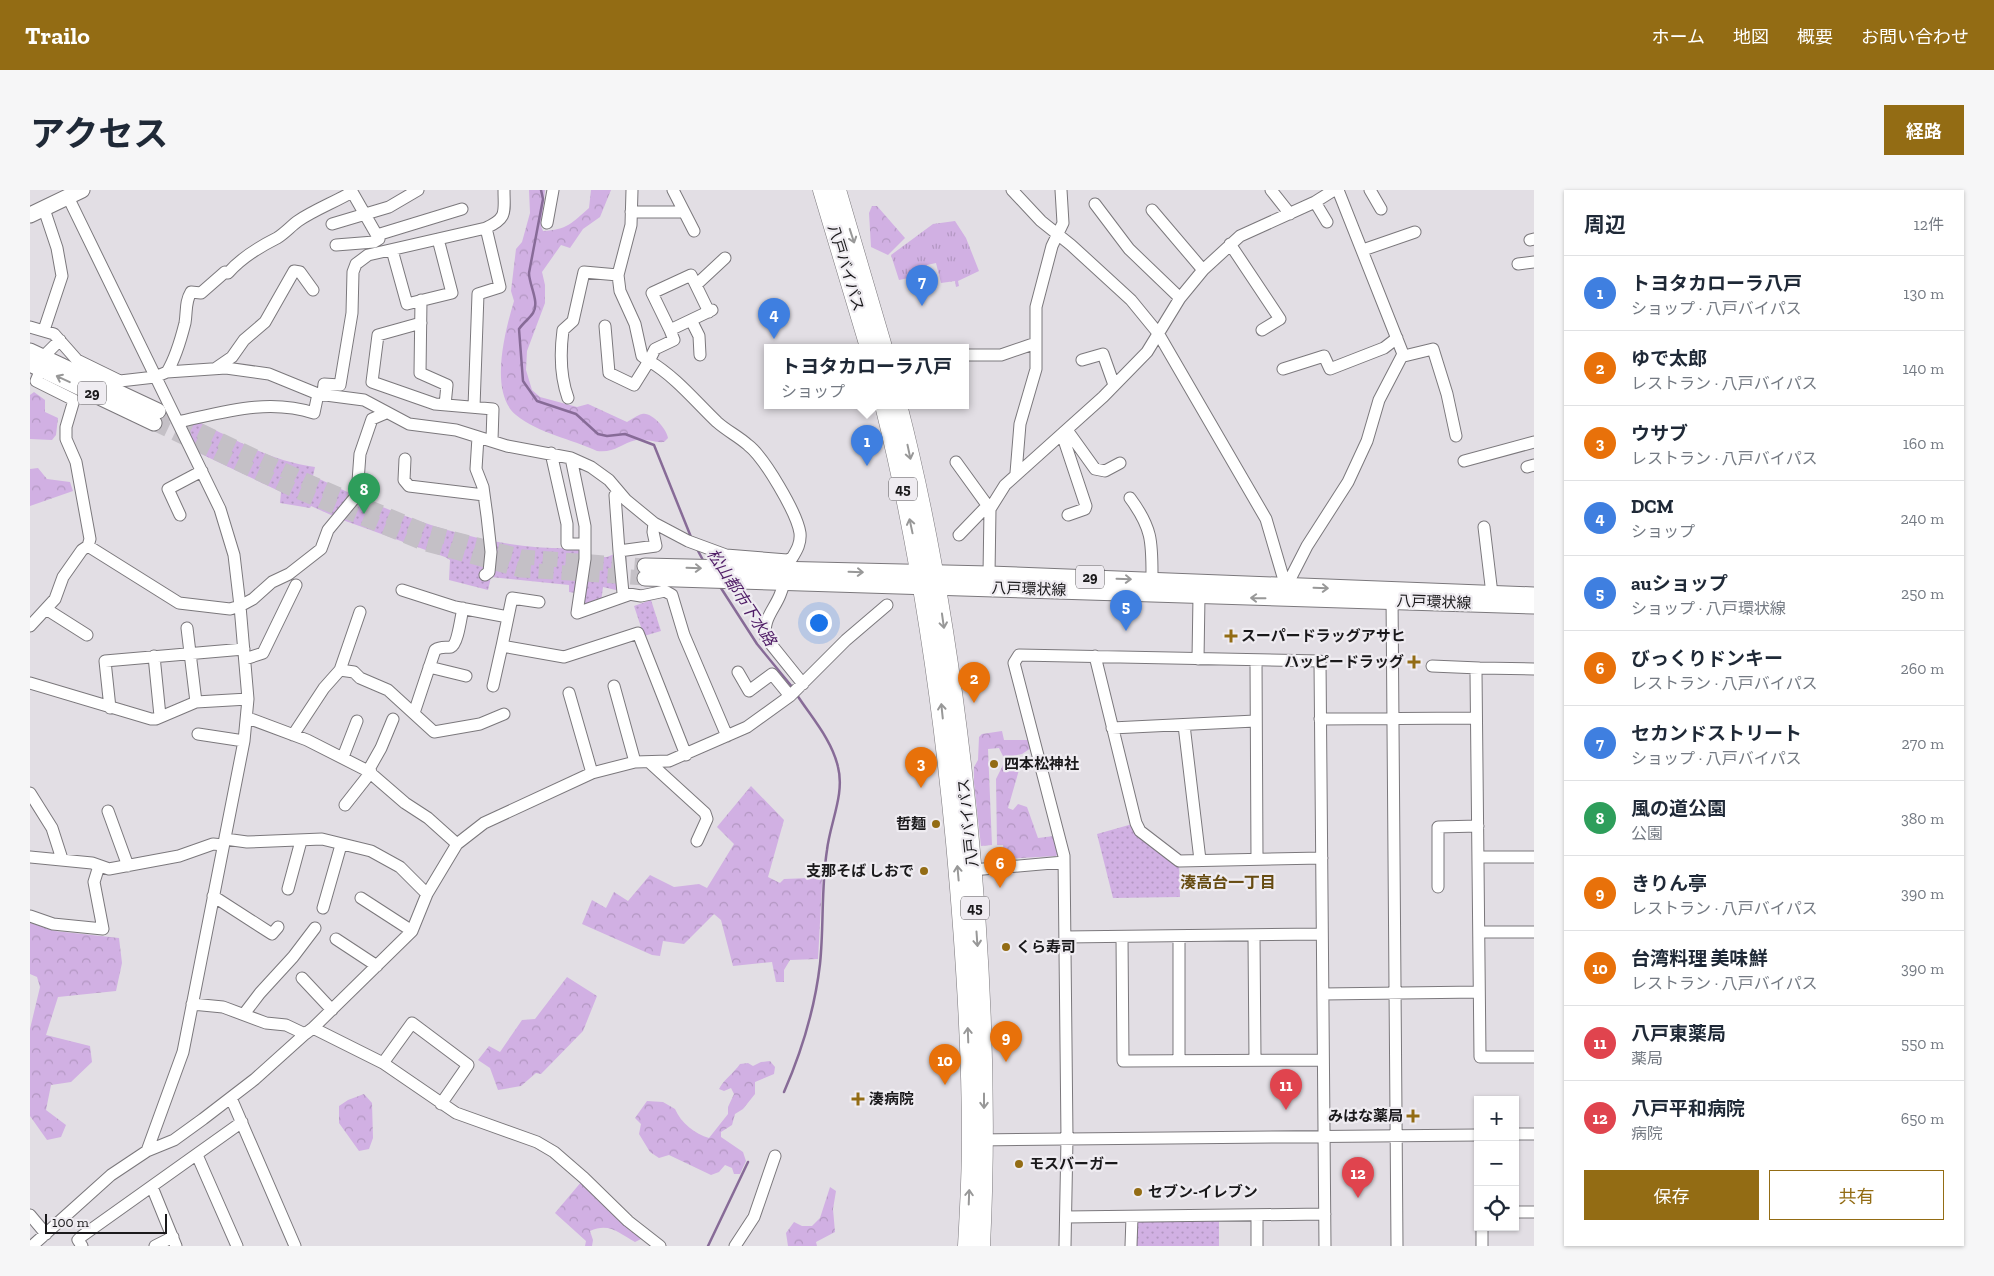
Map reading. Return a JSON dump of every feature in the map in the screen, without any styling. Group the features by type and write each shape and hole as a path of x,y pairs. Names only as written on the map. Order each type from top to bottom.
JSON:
{"highway":[{"name":"八戸バイパス","path":"822,190 868,344"},
{"name":"八戸バイパス","path":"837,190 882,344"},
{"name":"八戸バイパス","path":"885,409 929,580 958,874 978,1140 981,1246"},
{"name":"八戸バイパス","path":"899,409 956,719 972,870 983,1029 978,1140 967,1246"}],"main road":[{"path":"37,212 82,190"},
{"name":"29","path":"36,360 156,417"},
{"name":"八戸環状線","path":"645,572 786,571 1199,596 1534,595"},
{"name":"八戸環状線","path":"929,580 989,574 1152,580 1286,587 1534,606"}],"street":[{"path":"332,224 366,215 401,201 418,190"},
{"path":"178,422 238,409 276,406 293,406 314,413 324,384 340,386 352,313 356,264 368,255 486,228 502,218 504,190"},
{"path":"548,223 552,190"},
{"path":"632,190 630,225 618,275 620,291 635,324 642,356 688,391 693,399 727,432 749,445 765,466 791,508 800,533 800,545 786,571 780,595 766,622 764,630 766,638 803,684"},
{"path":"673,190 694,231"},
{"path":"1012,190 1041,221 1113,283 1158,333 1266,519 1286,587"},
{"path":"1016,473 1020,424 1036,369 1036,307 1044,273 1063,223 1061,190"},
{"path":"1271,190 1290,214"},
{"path":"959,535 989,508 1004,485 1016,473 1065,432 1146,352 1180,298 1203,270 1230,244 1240,236 1315,202 1334,190"},
{"path":"1286,587 1307,546 1348,482 1366,441 1379,400 1403,354 1338,190"},
{"path":"1370,190 1381,209"},
{"path":"167,372 176,352 185,321 187,299 191,292 201,293 225,272 228,274 239,260 258,249 264,242 277,238 299,220 355,192 379,239 374,242 336,245"},
{"path":"68,197 202,471 228,532 234,554 248,699 248,718 244,741 177,1072 147,1151"},
{"path":"1315,202 1327,222"},
{"path":"1095,204 1129,249 1180,298"},
{"path":"377,235 462,208"},
{"path":"1152,210 1203,270"},
{"path":"37,212 57,248 62,276 44,330"},
{"path":"631,212 684,212"},
{"path":"474,407 478,294 500,287 486,228"},
{"path":"1363,250 1415,232"},
{"path":"392,250 407,304 452,293 438,239"},
{"path":"1230,244 1280,319 1262,330"},
{"path":"696,285 725,258"},
{"path":"1518,264 1534,262"},
{"path":"216,368 232,358 244,340 265,322 294,271 300,272 313,290"},
{"path":"568,398 564,387 560,353 563,330 573,321 584,272 618,275"},
{"path":"605,326 609,373 634,385 656,349 674,340 652,293 691,275 711,311 670,330"},
{"path":"421,300 420,373 447,385 445,405"},
{"path":"691,320 699,336 700,355"},
{"path":"421,323 378,335 372,382 435,404 493,409 492,440"},
{"path":"30,327 44,330 60,340 77,360 120,381 155,377 167,372 216,368 269,374 321,394 364,400 409,424 456,430 507,446 571,458 591,467 609,480 626,500 654,523 688,541 726,555 786,571"},
{"path":"1283,369 1324,356 1330,369 1384,348 1397,338"},
{"path":"30,626 58,594 63,577 72,562 88,546 90,539 76,462 66,439 66,426 74,400 36,381 36,360 60,340"},
{"path":"969,355 1001,355 1036,343"},
{"path":"1403,354 1404,356 1432,349 1447,394 1456,436"},
{"path":"1082,360 1104,354 1114,385"},
{"path":"88,546 179,603 230,608 240,606 253,599 272,582 289,574 321,549 328,530 357,495 360,454 372,418 386,413"},
{"path":"1065,432 1095,469 1105,471 1120,463"},
{"path":"1065,432 1086,506 1085,509 1068,515"},
{"path":"478,437 476,469 484,495 491,552 489,572 485,575"},
{"path":"1464,461 1534,442"},
{"path":"551,453 567,524 567,544 585,544"},
{"path":"571,458 585,526 585,559 577,613 628,595"},
{"path":"405,459 404,480 409,486 484,495"},
{"path":"956,462 989,508 989,574"},
{"path":"180,514 168,489 202,471"},
{"path":"614,495 622,593 641,596 665,591 672,595 684,635 727,736"},
{"path":"1130,498 1143,516 1153,545 1152,580"},
{"path":"619,551 656,546 653,532 654,523"},
{"path":"1484,527 1492,594"},
{"path":"110,708 105,660 190,654 263,654 296,586"},
{"path":"402,590 463,608 508,617"},
{"path":"1392,595 1397,1246"},
{"path":"1198,659 1199,596"},
{"path":"494,686 512,598 539,602"},
{"path":"32,1246 111,1175 147,1151 174,1140 231,1098 332,1010 412,931 427,894 457,844 496,816 592,773 635,762 670,760 686,755 753,723 790,696 846,640 887,605"},
{"path":"414,713 435,650 441,647 450,647 456,643 463,608"},
{"path":"46,609 87,635"},
{"path":"293,735 324,688 340,670 360,612"},
{"path":"187,628 196,702"},
{"path":"502,646 564,656 638,633 686,755"},
{"path":"1065,1246 1067,1138 1064,862 1014,662 1019,654 1320,661 1325,1246"},
{"path":"154,656 160,716"},
{"path":"1095,656 1136,823 1140,831 1179,861 1322,858"},
{"path":"1256,660 1257,859"},
{"path":"1432,666 1534,669"},
{"path":"429,667 466,676"},
{"path":"1479,668 1476,672 1476,718 1480,1057 1534,1057"},
{"path":"340,670 354,672 360,678 388,690 434,732 480,724 504,714"},
{"path":"738,672 749,691 772,674 790,696"},
{"path":"30,683 151,719 196,702 248,699"},
{"path":"614,686 635,762"},
{"path":"569,693 592,773"},
{"path":"248,718 293,735 343,757 369,771 405,803 428,818 457,844"},
{"path":"1320,719 1476,718"},
{"path":"344,805 369,771 393,719"},
{"path":"1112,728 1255,721"},
{"path":"343,757 357,722"},
{"path":"1184,725 1200,860"},
{"path":"198,734 244,741"},
{"path":"648,762 705,814 707,819 696,841"},
{"path":"30,793 52,828 62,859"},
{"path":"108,811 128,866"},
{"path":"1438,887 1438,827 1478,826"},
{"path":"30,857 62,859 109,869 179,856 224,842 322,839 371,851 391,860 427,894"},
{"path":"288,890 301,841"},
{"path":"323,908 341,845"},
{"path":"1479,857 1534,857"},
{"path":"972,870 1064,862"},
{"path":"30,916 53,924 103,929 94,882 99,866"},
{"path":"213,896 272,934 278,927"},
{"path":"361,898 412,931"},
{"path":"244,1014 264,987 316,928"},
{"path":"1479,932 1534,932"},
{"path":"1065,938 1322,934"},
{"path":"1179,936 1179,1060"},
{"path":"1254,936 1254,1059"},
{"path":"1122,937 1122,1061 1323,1060"},
{"path":"336,939 377,966"},
{"path":"302,978 332,1010"},
{"path":"1323,994 1479,992"},
{"path":"192,1004 223,1007 266,1023 286,1024 309,1031 383,1063 456,1113 537,1142 554,1152 628,1221 660,1246"},
{"path":"383,1063 412,1023 468,1065 441,1104"},
{"path":"231,1098 295,1246"},
{"path":"82,1246 78,1240 82,1236 242,1122"},
{"path":"1519,1134 1534,1134"},
{"path":"978,1140 1474,1135"},
{"path":"197,1155 237,1246"},
{"path":"734,1246 754,1217 775,1156"},
{"path":"152,1187 174,1242 155,1246"},
{"path":"1519,1212 1534,1212"},
{"path":"1066,1217 1325,1214"},
{"path":"30,1215 46,1234"},
{"path":"1257,1215 1257,1246"},
{"path":"1131,1246 1132,1217"},
{"path":"1482,1231 1482,1246"}],"green space":[{"path":"529,190 545,190 541,226 543,231 564,227 578,218 589,208 591,190 611,190 600,217 583,229 570,248 561,245 542,272 545,285 545,303 527,351 526,370 532,390 540,397 577,407 588,404 627,422 640,415 650,415 665,430 668,438 664,442 636,440 608,451 597,451 534,427 516,415 508,405 503,391 501,360 514,301 511,291 516,249 522,242 530,213"},
{"path":"872,206 877,206 905,238 888,255 871,247 869,213"},
{"path":"955,221 966,238 979,271 958,281 959,286 956,287 955,281 941,283 936,263 927,265 928,274 899,280 891,255 933,224"},
{"path":"34,392 45,400 45,412 58,418 56,435 52,440 30,439 30,395"},
{"path":"197,421 269,455 315,467 313,476 378,505 444,529 477,538 512,544 546,548 582,548 583,557 607,557 617,553 620,591 603,587 601,602 588,607 582,604 582,594 569,592 569,585 491,577 488,590 449,580 450,560 445,557 340,519 311,506 310,508 280,503 281,492 199,453 185,426"},
{"path":"38,468 47,479 70,482 73,491 30,506 30,469"},
{"path":"651,600 661,631 644,636 634,606"},
{"path":"1002,731 1004,740 1029,740 1031,748 1022,754 1004,758 999,748 988,749 992,845 981,846 974,783 974,767 978,760 979,737 982,734"},
{"path":"1005,761 1019,770 1008,808 1013,810 1018,804 1027,807 1038,838 1054,836 1058,853 1056,856 1005,859 1003,845 997,845 996,779"},
{"path":"751,786 784,820 768,877 780,883 784,879 810,878 816,868 823,868 818,959 790,960 784,970 784,982 776,982 772,962 733,966 721,920 714,914 684,944 663,941 660,956 652,955 582,924 592,900 606,908 614,892 628,901 650,875 674,887 699,884 707,888 734,844 717,827"},
{"path":"1136,823 1179,861 1180,897 1113,898 1097,834"},
{"path":"30,923 55,931 119,938 122,963 116,991 58,997 46,1035 90,1046 92,1062 71,1082 51,1085 46,1110 66,1125 61,1137 47,1140 30,1116 30,1029 40,987 37,977 30,974"},
{"path":"567,977 597,996 583,1031 541,1074 536,1073 521,1086 498,1090 490,1068 478,1060 489,1046 500,1052 522,1020 535,1019"},
{"path":"770,1061 775,1067 774,1074 755,1082 755,1094 743,1109 735,1114 732,1125 721,1132 721,1137 743,1152 746,1161 740,1174 734,1174 732,1168 725,1165 719,1172 711,1175 669,1155 659,1158 650,1152 639,1134 641,1124 635,1118 647,1101 663,1102 675,1109 689,1127 709,1138 728,1114 728,1107 734,1094 731,1088 724,1091 719,1089 724,1082 740,1064 748,1063 753,1066 761,1062"},
{"path":"364,1094 372,1103 373,1138 369,1149 359,1151 339,1123 339,1106 348,1100"},
{"path":"582,1181 641,1235 641,1239 635,1242 619,1232 603,1228 590,1231 593,1240 592,1246 585,1246 586,1241 555,1213"},
{"path":"830,1187 836,1191 833,1209 835,1232 816,1242 817,1246 788,1246 786,1233 794,1222 802,1226 812,1226 820,1218"},
{"path":"1219,1216 1219,1246 1131,1246 1132,1217"}],"waterway":[{"name":"松山都市下水路","path":"541,190 543,199 529,273 535,299 535,309 519,329 523,381 537,401 576,414 598,434 607,436 625,434 654,445 691,537"},
{"name":"松山都市下水路","path":"697,549 704,562"},
{"name":"松山都市下水路","path":"719,585 757,644 793,688"},
{"name":"松山都市下水路","path":"784,1092 796,1062 815,997 820,964 825,864 840,788 838,767 831,748 797,695"},
{"name":"松山都市下水路","path":"708,1246 748,1162"}],"tunnel":[{"path":"158,411 309,482 427,532 523,557 645,566"},
{"path":"154,423 292,489 423,543 521,570 645,578"}],"place":[{"name":"セカンドストリート","path":"922,306"},
{"name":"DCM","path":"774,339"},
{"name":"トヨタカローラ八戸","path":"867,466"},
{"name":"風の道公園","path":"364,514"},
{"name":"auショップ","path":"1126,631"},
{"name":"スーパードラッグアサヒ","path":"1231,636"},
{"name":"ハッピードラッグ","path":"1414,662"},
{"name":"ゆで太郎","path":"974,703"},
{"name":"四本松神社","path":"994,764"},
{"name":"ウサブ","path":"921,788"},
{"name":"哲麺","path":"936,824"},
{"name":"支那そば しおで","path":"924,871"},
{"name":"びっくりドンキー","path":"1000,888"},
{"name":"くら寿司","path":"1006,947"},
{"name":"きりん亭","path":"1006,1062"},
{"name":"台湾料理 美味鮮","path":"945,1085"},
{"name":"湊病院","path":"858,1099"},
{"name":"八戸東薬局","path":"1286,1110"},
{"name":"みはな薬局","path":"1413,1116"},
{"name":"モスバーガー","path":"1019,1164"},
{"name":"セブン-イレブン","path":"1138,1192"},
{"name":"八戸平和病院","path":"1358,1198"}],"district":[{"name":"湊高台一丁目","path":"1228,882"}]}
